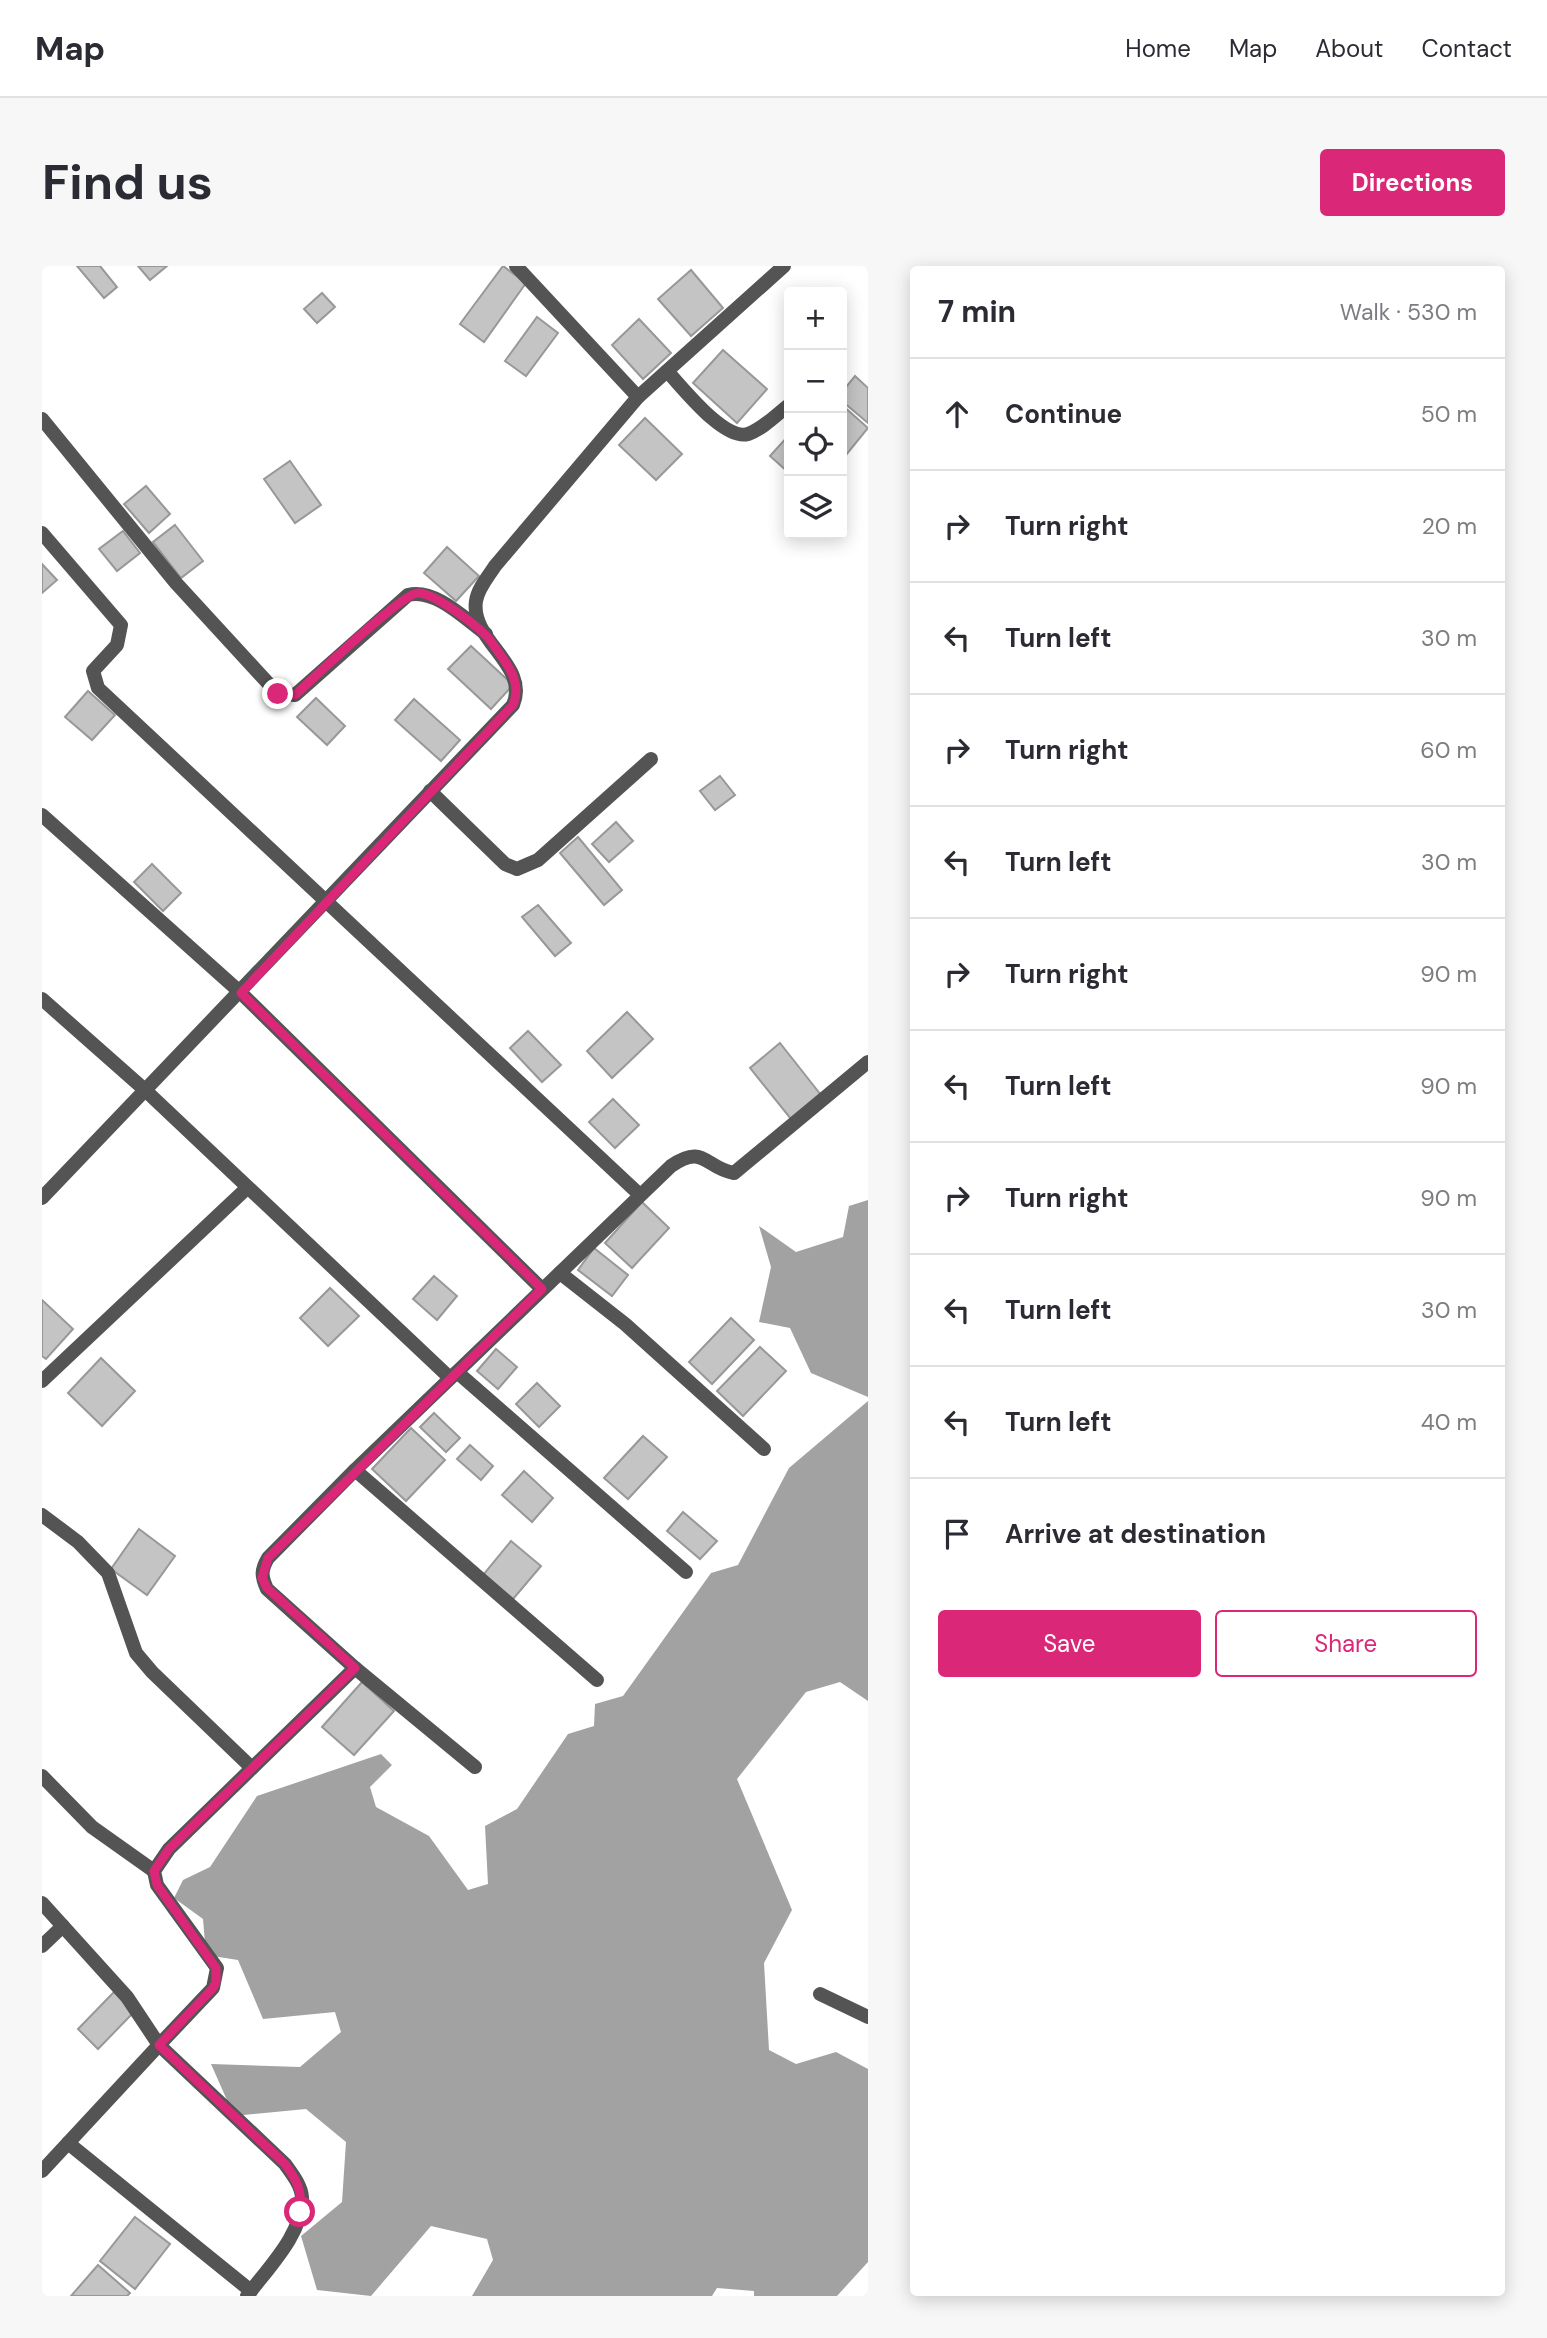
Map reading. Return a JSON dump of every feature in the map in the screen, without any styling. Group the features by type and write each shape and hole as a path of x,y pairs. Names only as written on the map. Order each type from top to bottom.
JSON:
{"street":[{"path":"516,266 638,397"},
{"path":"42,1198 241,993 513,705 517,695 515,678 477,617 476,602 495,566 638,397 784,266"},
{"path":"667,371 719,425 732,433 745,435 756,431 784,409"},
{"path":"42,419 176,583 278,694 295,695 408,595 418,593 431,596 486,634"},
{"path":"42,533 121,625 117,645 93,671 98,688 640,1195"},
{"path":"430,791 505,863 517,869 538,860 651,759"},
{"path":"42,814 241,993 542,1289"},
{"path":"42,999 145,1090 247,1188 454,1375 686,1572"},
{"path":"475,1767 355,1668 267,1588 262,1578 268,1558 542,1289 640,1195 683,1158 694,1155 707,1158 723,1171 734,1173 868,1062"},
{"path":"42,1381 247,1188"},
{"path":"560,1272 625,1324 764,1449"},
{"path":"355,1470 597,1680"},
{"path":"42,1515 78,1542 108,1573 136,1653 253,1768"},
{"path":"154,1871 169,1849 355,1668"},
{"path":"42,1776 92,1827 154,1871 157,1885 216,1968 213,1988 42,2171"},
{"path":"42,1903 127,1997 159,2045 285,2164 296,2178 302,2196 295,2226 249,2294 68,2143"},
{"path":"42,1946 63,1926"},
{"path":"820,1994 868,2017"}],"shaded area":[{"path":"868,1200 868,1397 811,1373 790,1328 759,1322 771,1267 759,1226 796,1252 843,1237 849,1206"},
{"path":"868,1401 868,1701 840,1682 806,1692 737,1779 792,1910 764,1963 769,2050 796,2064 836,2052 868,2069 868,2262 837,2296 754,2296 754,2291 717,2288 712,2296 472,2296 493,2260 487,2239 431,2226 371,2296 317,2290 301,2236 342,2202 346,2142 306,2109 234,2116 211,2064 300,2067 341,2032 335,2012 263,2019 238,1960 206,1955 203,1919 174,1898 183,1880 210,1867 257,1796 381,1754 392,1765 370,1787 376,1807 429,1836 468,1890 488,1884 485,1826 517,1809 568,1734 594,1726 595,1704 623,1696 711,1573 738,1565 789,1468"}],"building":[{"path":"77,266 100,266 117,287 104,298"},
{"path":"138,266 167,266 150,280"},
{"path":"503,266 526,283 484,342 460,324"},
{"path":"691,270 723,308 691,336 658,299"},
{"path":"322,293 335,307 317,323 304,309"},
{"path":"537,317 558,333 526,376 505,361"},
{"path":"639,319 671,353 643,379 612,345"},
{"path":"723,350 767,389 737,423 693,383"},
{"path":"855,376 868,388 868,423 847,405 847,386"},
{"path":"847,409 868,428 847,454"},
{"path":"645,418 682,454 656,480 619,445"},
{"path":"784,441 784,469 770,456"},
{"path":"290,461 321,505 295,523 264,479"},
{"path":"146,486 170,514 149,533 124,504"},
{"path":"175,525 203,561 181,578 153,542"},
{"path":"123,531 140,553 117,571 99,549"},
{"path":"447,547 479,576 456,601 424,573"},
{"path":"42,564 57,580 42,593"},
{"path":"471,646 513,685 491,709 448,669"},
{"path":"88,691 115,715 92,740 65,717"},
{"path":"316,698 345,726 327,745 297,717"},
{"path":"414,699 460,740 441,761 395,720"},
{"path":"720,776 735,795 715,810 700,791"},
{"path":"616,822 633,841 609,862 592,844"},
{"path":"578,837 622,890 604,905 560,853"},
{"path":"152,864 181,893 163,911 134,882"},
{"path":"538,905 571,943 555,956 522,917"},
{"path":"627,1012 653,1039 612,1078 587,1051"},
{"path":"528,1031 561,1065 542,1082 510,1048"},
{"path":"780,1043 821,1095 791,1119 750,1068"},
{"path":"613,1099 639,1125 615,1148 589,1122"},
{"path":"642,1202 669,1228 632,1268 605,1243"},
{"path":"594,1248 628,1275 612,1296 578,1270"},
{"path":"434,1276 457,1296 437,1320 413,1299"},
{"path":"330,1288 359,1316 328,1346 300,1318"},
{"path":"42,1300 73,1329 46,1359 42,1356"},
{"path":"731,1318 754,1340 712,1384 689,1362"},
{"path":"760,1347 786,1371 743,1416 717,1391"},
{"path":"496,1349 517,1367 498,1389 477,1371"},
{"path":"101,1358 135,1391 102,1426 68,1393"},
{"path":"537,1383 560,1406 539,1427 516,1404"},
{"path":"434,1413 460,1438 446,1452 420,1427"},
{"path":"411,1428 445,1460 406,1501 372,1469"},
{"path":"643,1436 667,1457 628,1499 604,1478"},
{"path":"470,1445 493,1466 481,1480 457,1459"},
{"path":"524,1471 553,1498 532,1522 502,1495"},
{"path":"683,1512 717,1541 700,1559 667,1531"},
{"path":"139,1529 175,1556 147,1595 111,1569"},
{"path":"511,1541 541,1566 513,1599 483,1575"},
{"path":"362,1682 394,1711 354,1755 322,1727"},
{"path":"114,1992 134,2012 98,2049 78,2029"},
{"path":"135,2217 170,2244 135,2289 100,2261"},
{"path":"98,2265 130,2293 127,2296 71,2296"}],"route":[{"path":"278,694 287,697 295,695 408,595 418,593 431,596 486,634 515,678 517,695 513,705 241,993 542,1289 355,1470 262,1567 262,1578 267,1588 355,1668 169,1849 154,1871 157,1885 213,1959 216,1968 213,1988 159,2045 285,2164 296,2178 302,2196 300,2212"}]}
